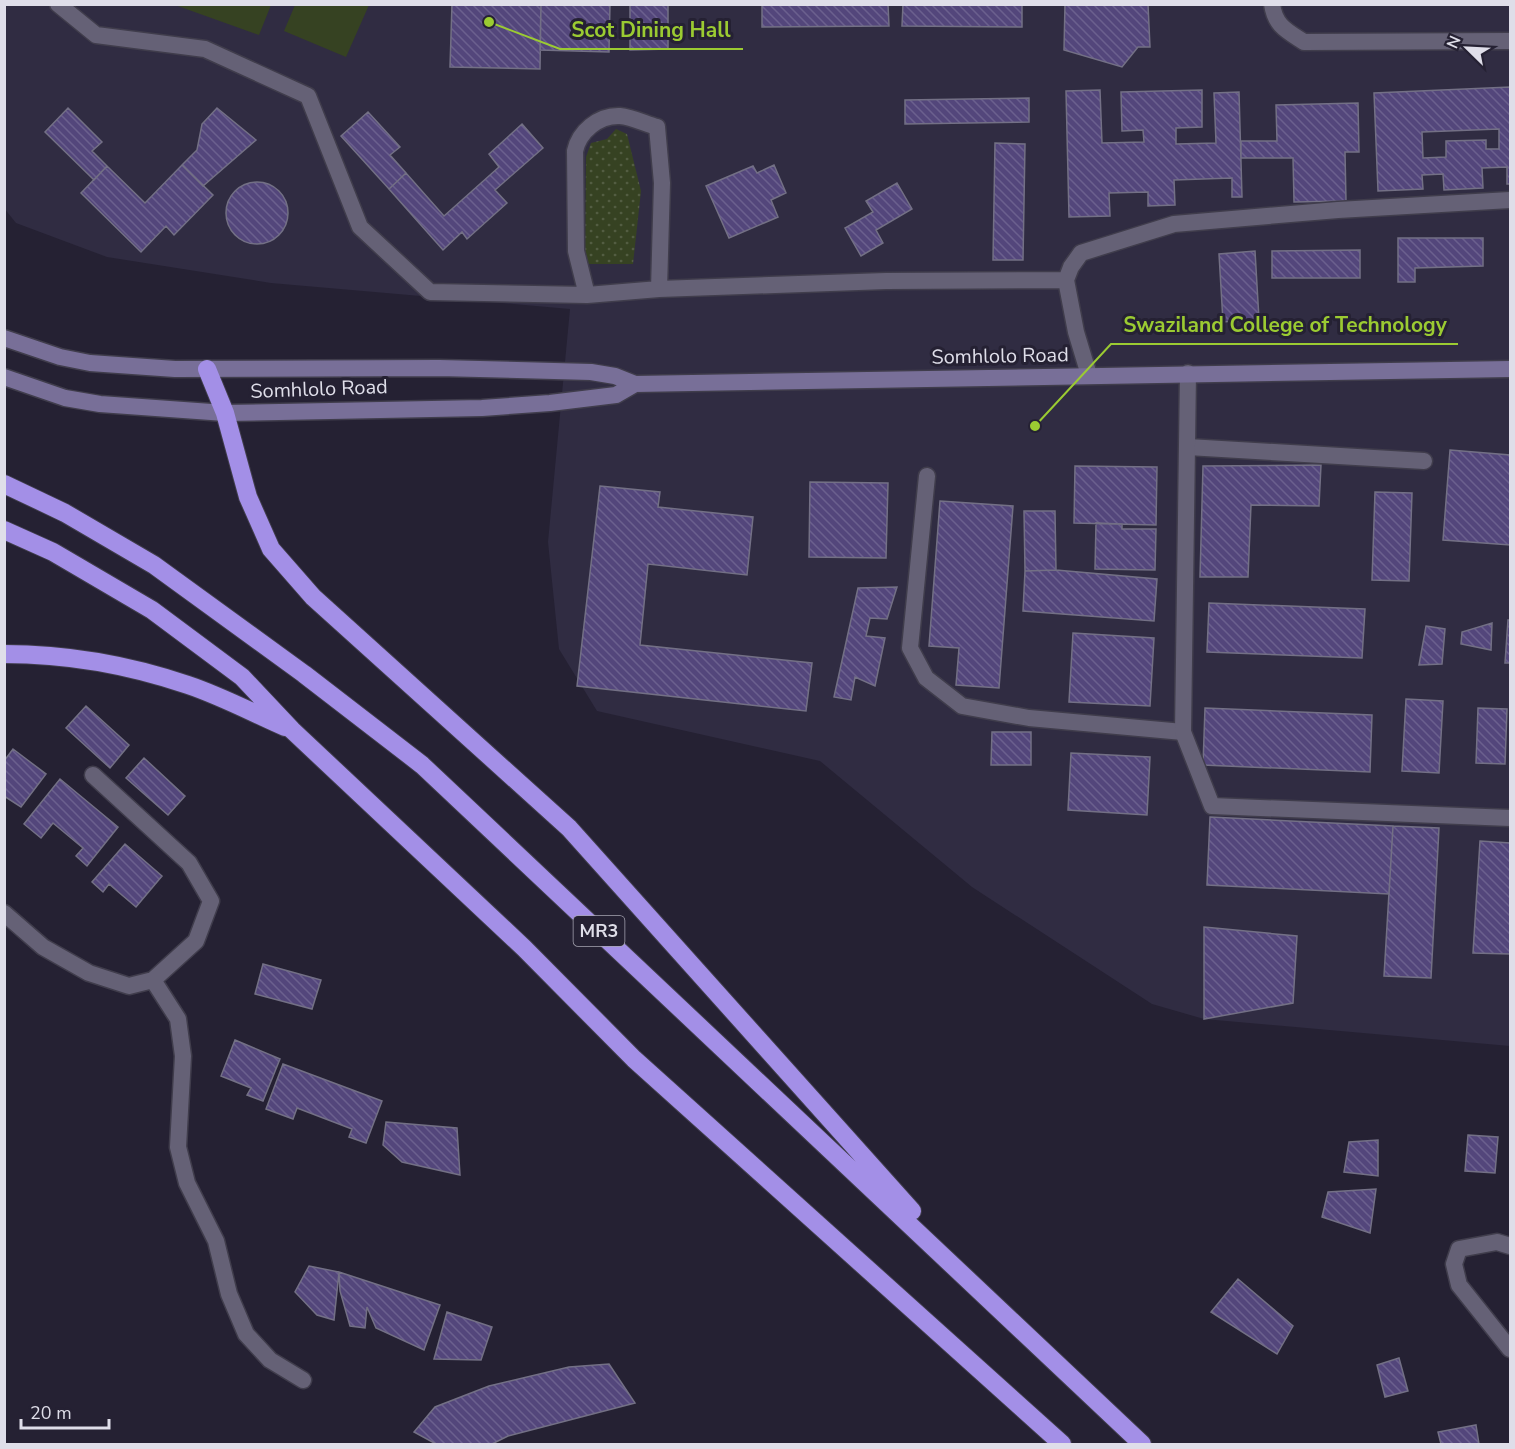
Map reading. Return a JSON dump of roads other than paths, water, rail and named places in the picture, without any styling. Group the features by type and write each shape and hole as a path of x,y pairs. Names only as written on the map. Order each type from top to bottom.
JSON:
{"highway":[{"path":"207,369 225,413 248,497 271,549 313,597 569,828 999,1309"},
{"name":"MR3","path":"4,484 65,513 154,566 304,674 422,765 1142,1444"},
{"path":"4,530 54,552 152,610 242,677 292,730 524,948 633,1059 1062,1444"},
{"path":"4,654 52,654 129,669 190,685 292,730"}],"main road":[{"name":"Somhlolo Road","path":"4,338 60,357 90,363 207,369 439,368 591,372 615,376 635,384 1510,369"},
{"name":"Somhlolo Road","path":"4,377 65,398 100,404 225,413 482,408 616,395 635,384"}],"street":[{"path":"58,4 96,35 205,49 308,96 360,227 430,292 587,295 659,289 886,281 1066,280"},
{"path":"1272,4 1274,19 1281,27 1304,42 1510,40"},
{"path":"587,295 576,251 575,152 578,138 593,123 619,116 657,127 662,183 659,289"},
{"path":"1089,375 1076,332 1066,280 1071,267 1081,253 1174,224 1338,210 1510,200"},
{"path":"1188,374 1184,732 1212,806 1510,818"},
{"path":"1188,447 1424,460"},
{"path":"927,476 910,648 926,678 962,706 1029,718 1184,732"},
{"path":"4,913 43,947 88,973 129,986 153,980 196,941 211,901 189,863 93,775"},
{"path":"153,980 178,1019 183,1056 178,1147 187,1183 216,1241 229,1294 246,1334 270,1360 303,1380"},
{"path":"1510,1246 1497,1242 1459,1250 1454,1264 1459,1286 1510,1349"}],"place":[{"name":"Scot Dining Hall","path":"489,22"},
{"name":"Swaziland College of Technology","path":"1035,426"}]}
